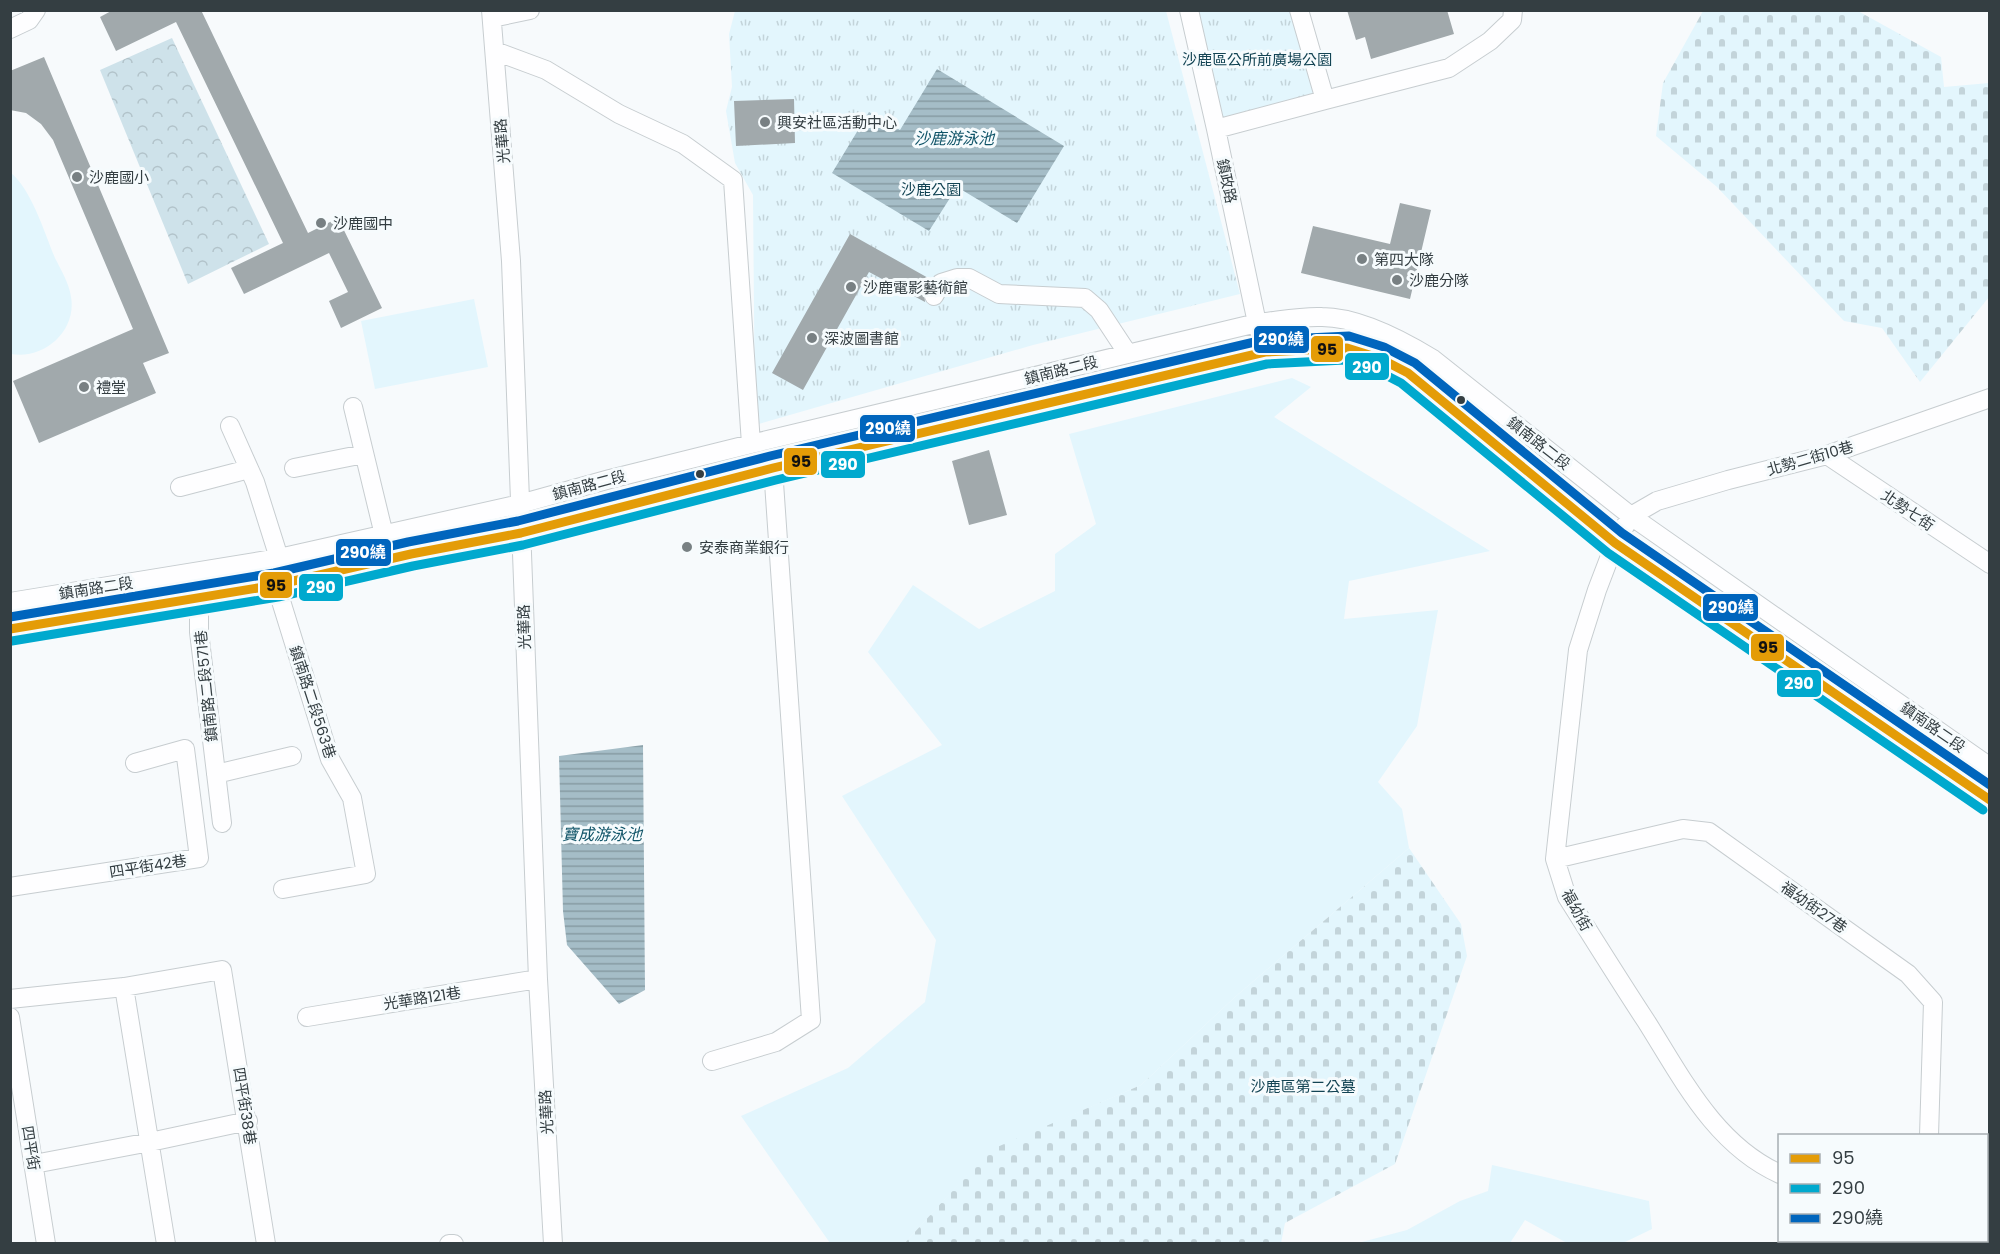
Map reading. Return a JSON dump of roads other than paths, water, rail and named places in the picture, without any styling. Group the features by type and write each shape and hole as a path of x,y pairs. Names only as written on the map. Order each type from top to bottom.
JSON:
{"street":[{"path":"492,14 530,10"},
{"name":"鎮政路","path":"1189,10 1265,352"},
{"path":"1299,10 1325,100"},
{"path":"1216,129 1449,68 1490,41 1512,20 1514,10"},
{"path":"10,30 28,14"},
{"name":"光華路","path":"492,14 511,261 538,979 553,1244"},
{"path":"495,51 546,70 619,114 683,144 733,180 751,444"},
{"path":"934,296 941,283 957,278 969,278 999,294 1085,298 1099,310 1128,354"},
{"name":"鎮南路二段","path":"10,602 279,558 520,504 751,444 1257,323 1323,316 1359,324 1398,338 1433,359 1631,516 1989,767"},
{"name":"鎮南路二段","path":"10,629 276,585 411,554 521,533 772,468 1265,352 1347,348 1378,358 1408,373 1615,543 1989,800"},
{"name":"北勢二街10巷","path":"1631,516 1657,501 1827,455 1989,398"},
{"path":"353,407 384,535"},
{"path":"230,426 249,469 279,558"},
{"path":"294,468 364,454"},
{"name":"北勢七街","path":"1827,455 1989,564"},
{"path":"712,1061 776,1042 812,1020 772,468"},
{"path":"180,487 249,469"},
{"name":"福幼街","path":"1631,516 1615,543 1578,650 1555,858 1567,897 1699,1106 1731,1143 1778,1174"},
{"name":"鎮南路二段563巷","path":"276,585 330,759 352,798 366,874 283,889"},
{"name":"鎮南路二段571巷","path":"199,598 199,632 222,823"},
{"name":"四平街42巷","path":"10,887 199,858 185,749 135,762"},
{"path":"216,774 292,756"},
{"name":"福幼街27巷","path":"1555,858 1683,829 1709,832 1908,974 1932,1002 1929,1134"},
{"name":"四平街38巷","path":"124,987 222,970 248,1120 266,1244"},
{"name":"光華路121巷","path":"307,1017 538,979"},
{"path":"10,999 124,987 165,1244"},
{"name":"四平街","path":"10,1017 46,1244"},
{"path":"33,1164 150,1142 248,1120"},
{"path":"449,1244 454,1244"}],"water":[{"name":"沙鹿游泳池","path":"937,69 1064,146 1017,223 957,187 929,231 832,173 869,112 900,130"},
{"name":"寶成游泳池","path":"643,745 645,990 619,1004 567,945 563,911 559,756"}],"place":[{"name":"興安社區活動中心","path":"765,122"},
{"name":"沙鹿國小","path":"77,177"},
{"name":"沙鹿國中","path":"321,223"},
{"name":"第四大隊","path":"1362,259"},
{"name":"沙鹿分隊","path":"1397,280"},
{"name":"沙鹿電影藝術館","path":"851,287"},
{"name":"深波圖書館","path":"812,338"},
{"name":"禮堂","path":"84,387"},
{"name":"安泰商業銀行","path":"687,547"}],"park label":[{"name":"沙鹿區公所前廣場公園","path":"1257,59"},
{"name":"沙鹿公園","path":"931,189"},
{"name":"沙鹿區第二公墓","path":"1303,1086"}]}
